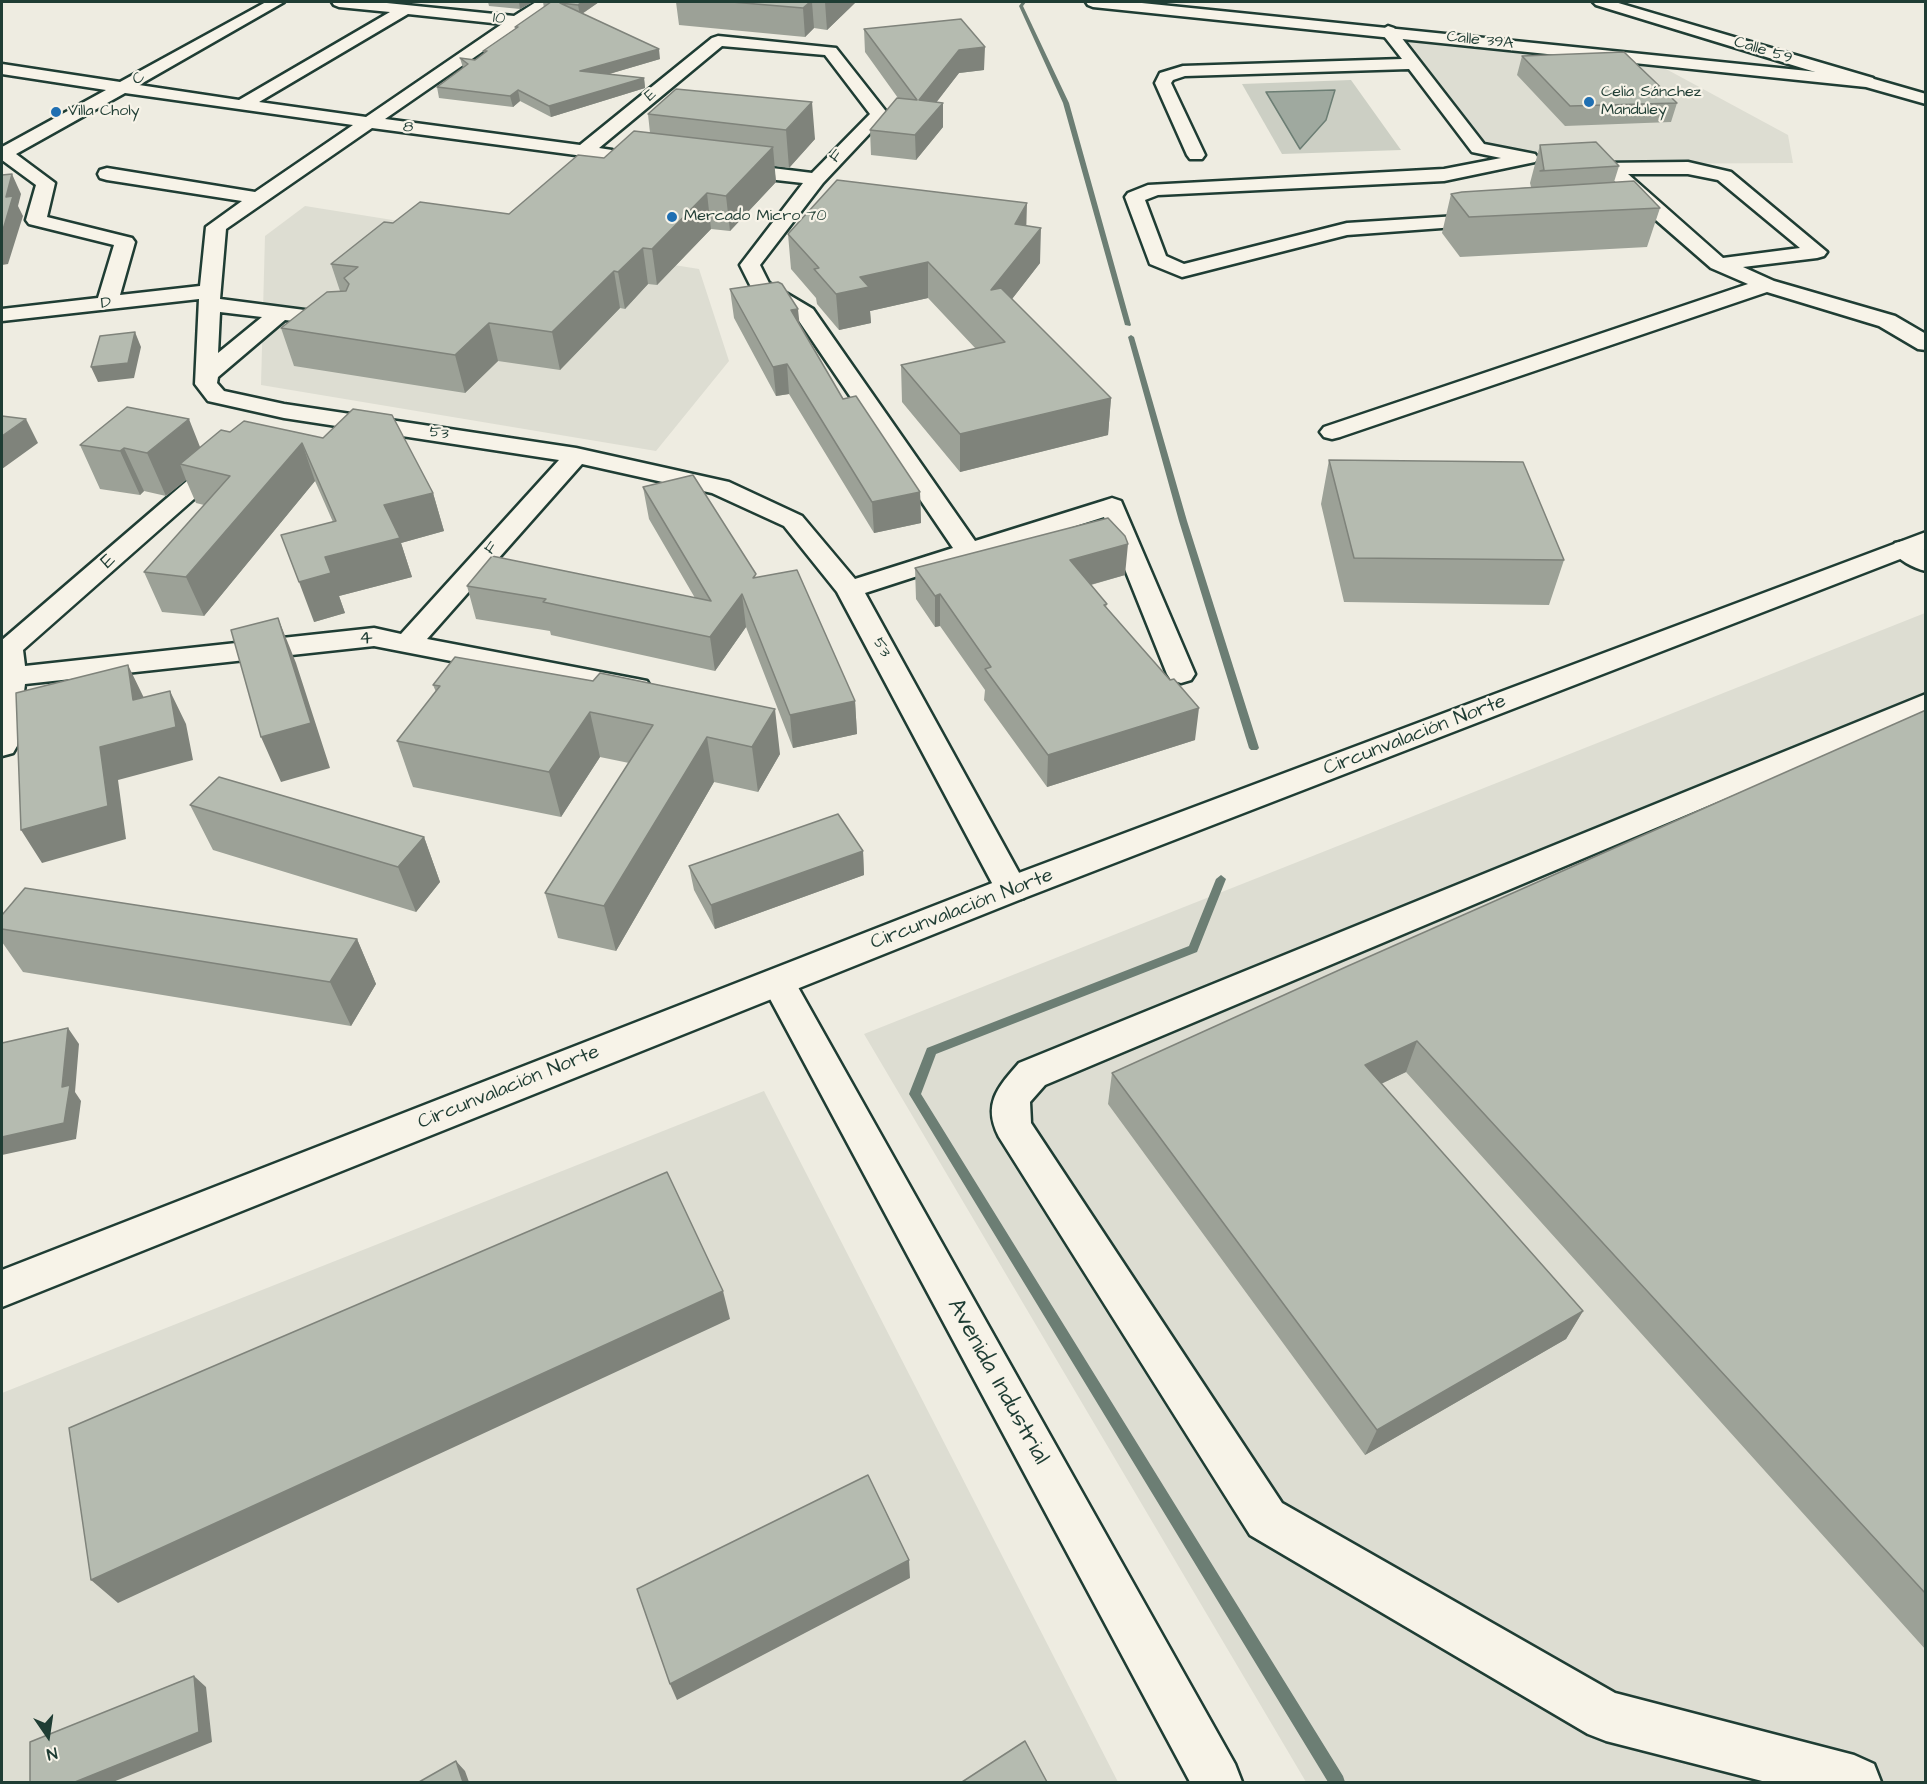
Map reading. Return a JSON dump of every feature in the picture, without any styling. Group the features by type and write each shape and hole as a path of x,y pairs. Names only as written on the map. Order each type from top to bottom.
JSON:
{"street":[{"name":"C","path":"3,154 276,2"},
{"name":"10","path":"339,2 516,21"},
{"path":"207,374 216,227 545,2"},
{"name":"Calle 39A","path":"1094,2 1867,82"},
{"name":"Calle 59","path":"1601,2 1926,99"},
{"path":"242,105 406,9"},
{"path":"1388,31 1478,148 1529,158 1585,163 1625,179 1656,210 1718,264 1767,285 1887,321 1926,344"},
{"name":"F","path":"718,41 830,51 879,114 816,179 750,265 760,287 805,314 970,553"},
{"name":"E","path":"584,151 718,41"},
{"path":"1739,69 1757,61 1759,56 1752,48"},
{"path":"1196,155 1163,83 1166,77 1183,71 1414,64"},
{"name":"8","path":"2,69 369,123 626,156"},
{"path":"3,154 46,183 36,220 125,242 107,303"},
{"path":"1505,219 1347,229 1182,271 1157,260 1135,197 1155,189 1444,175 1529,158"},
{"path":"715,167 816,179"},
{"path":"1597,168 1688,168 1724,176 1817,252 1718,264"},
{"path":"107,174 259,198"},
{"path":"1632,212 1656,210"},
{"path":"1332,432 1767,285"},
{"name":"D","path":"2,315 107,303 210,298 280,313 348,322"},
{"path":"207,374 280,313"},
{"name":"53","path":"207,374 206,384 216,396 284,411 576,455 720,487 793,521 849,589 1012,889"},
{"name":"E","path":"2,746 12,675 5,647 284,411"},
{"name":"F","path":"408,643 576,455"},
{"path":"849,589 970,553 1112,506 1181,674"},
{"name":"Circunvalación Norte","path":"2,1289 1012,889 1918,551"},
{"name":"4","path":"12,675 374,637 662,693"},
{"path":"1856,1782 1606,1716 1266,1519 1012,1126 1011,1098 1032,1074 1926,703"},
{"name":"Avenida Industrial","path":"778,982 1217,1782"}],"shaded area":[{"name":"Celia Sánchez Manduley","path":"1413,39 1666,69 1788,135 1793,163 1614,164 1493,145 1477,137 1406,41"},
{"path":"1351,80 1401,150 1282,154 1242,84"},
{"path":"1335,90 1326,120 1300,149 1266,92"},
{"path":"305,206 699,269 729,361 656,451 261,385 265,236"},
{"path":"1925,613 1925,1782 1306,1782 864,1034"},
{"path":"764,1091 1118,1782 2,1782 2,1393"}],"building":[{"path":"551,2 583,2 578,5 560,3 659,49 580,71 644,78 549,106 518,90 510,96 437,87 468,64 460,58 475,60 487,51 483,51"},
{"path":"732,2 810,2 803,8"},
{"path":"961,19 985,47 959,50 919,100 943,103 915,135 870,130 897,98 917,100 864,29"},
{"path":"1624,52 1677,103 1570,106 1522,56"},
{"path":"676,89 812,102 786,130 648,114"},
{"path":"634,131 773,147 726,196 707,193 652,249 643,248 618,272 614,271 552,332 489,323 455,355 281,328 327,292 346,291 349,284 344,278 358,267 331,264 384,222 393,223 420,202 509,214 578,155 604,158"},
{"path":"1596,142 1619,166 1540,171 1544,170 1540,145"},
{"path":"12,174 6,197 13,196 2,233 2,175"},
{"path":"837,180 1027,203 1015,224 1041,228 991,290 1001,288 1111,398 960,434 901,365 1005,342 928,262 860,277 869,287 836,294 814,269 819,268 788,234"},
{"path":"1634,181 1660,208 1469,217 1451,194 1462,192"},
{"path":"778,282 782,284 798,309 791,310 843,399 856,396 920,492 872,502 787,364 773,367 730,289"},
{"path":"135,332 128,363 91,367 100,336"},
{"path":"127,407 189,419 147,453 124,448 120,451 80,445"},
{"path":"353,409 392,415 433,493 384,505 400,538 325,557 331,573 299,582 281,535 336,521 302,443 186,577 144,572 230,476 180,464 221,430 230,432 244,421 323,438"},
{"path":"2,416 26,419 2,436"},
{"path":"1329,460 1523,462 1564,560 1354,558"},
{"path":"693,475 756,574 753,578 797,570 855,701 790,715 742,594 710,637 543,602 546,599 467,586 492,556 711,601 643,487"},
{"path":"1108,518 1125,536 1128,544 1070,560 1107,604 1104,605 1170,680 1174,679 1199,708 1048,755 985,669 991,667 940,594 935,596 915,568"},
{"path":"278,618 311,723 261,737 231,630"},
{"path":"455,657 593,681 600,673 775,709 752,747 707,737 604,906 545,893 653,725 590,712 549,772 397,741 440,686 433,685"},
{"path":"128,665 133,700 170,691 176,727 100,747 108,806 21,830 16,693"},
{"path":"1926,710 1926,1594 1417,1041 1365,1065 1583,1311 1377,1430 1112,1073"},
{"path":"219,777 424,837 398,867 190,805"},
{"path":"838,814 863,851 711,905 689,866"},
{"path":"25,888 357,939 330,982 2,929 2,915"},
{"path":"68,1028 62,1087 70,1085 64,1123 2,1137 2,1043"},
{"path":"667,1172 723,1291 91,1580 69,1428"},
{"path":"868,1475 909,1560 670,1684 637,1589"},
{"path":"194,1676 199,1732 75,1782 30,1782 30,1742"},
{"path":"1025,1741 1047,1782 962,1782"},
{"path":"456,1761 463,1782 419,1782"}],"waterway":[{"path":"1024,2 1021,6 1066,103 1128,325"},
{"path":"1131,337 1183,521 1254,748"},
{"path":"1221,879 1193,949 931,1051 915,1094 1337,1782"}],"place":[{"name":"Celia Sánchez Manduley","path":"1589,102"},
{"name":"Villa Choly","path":"56,112"},
{"name":"Mercado Micro 70","path":"672,217"}]}
